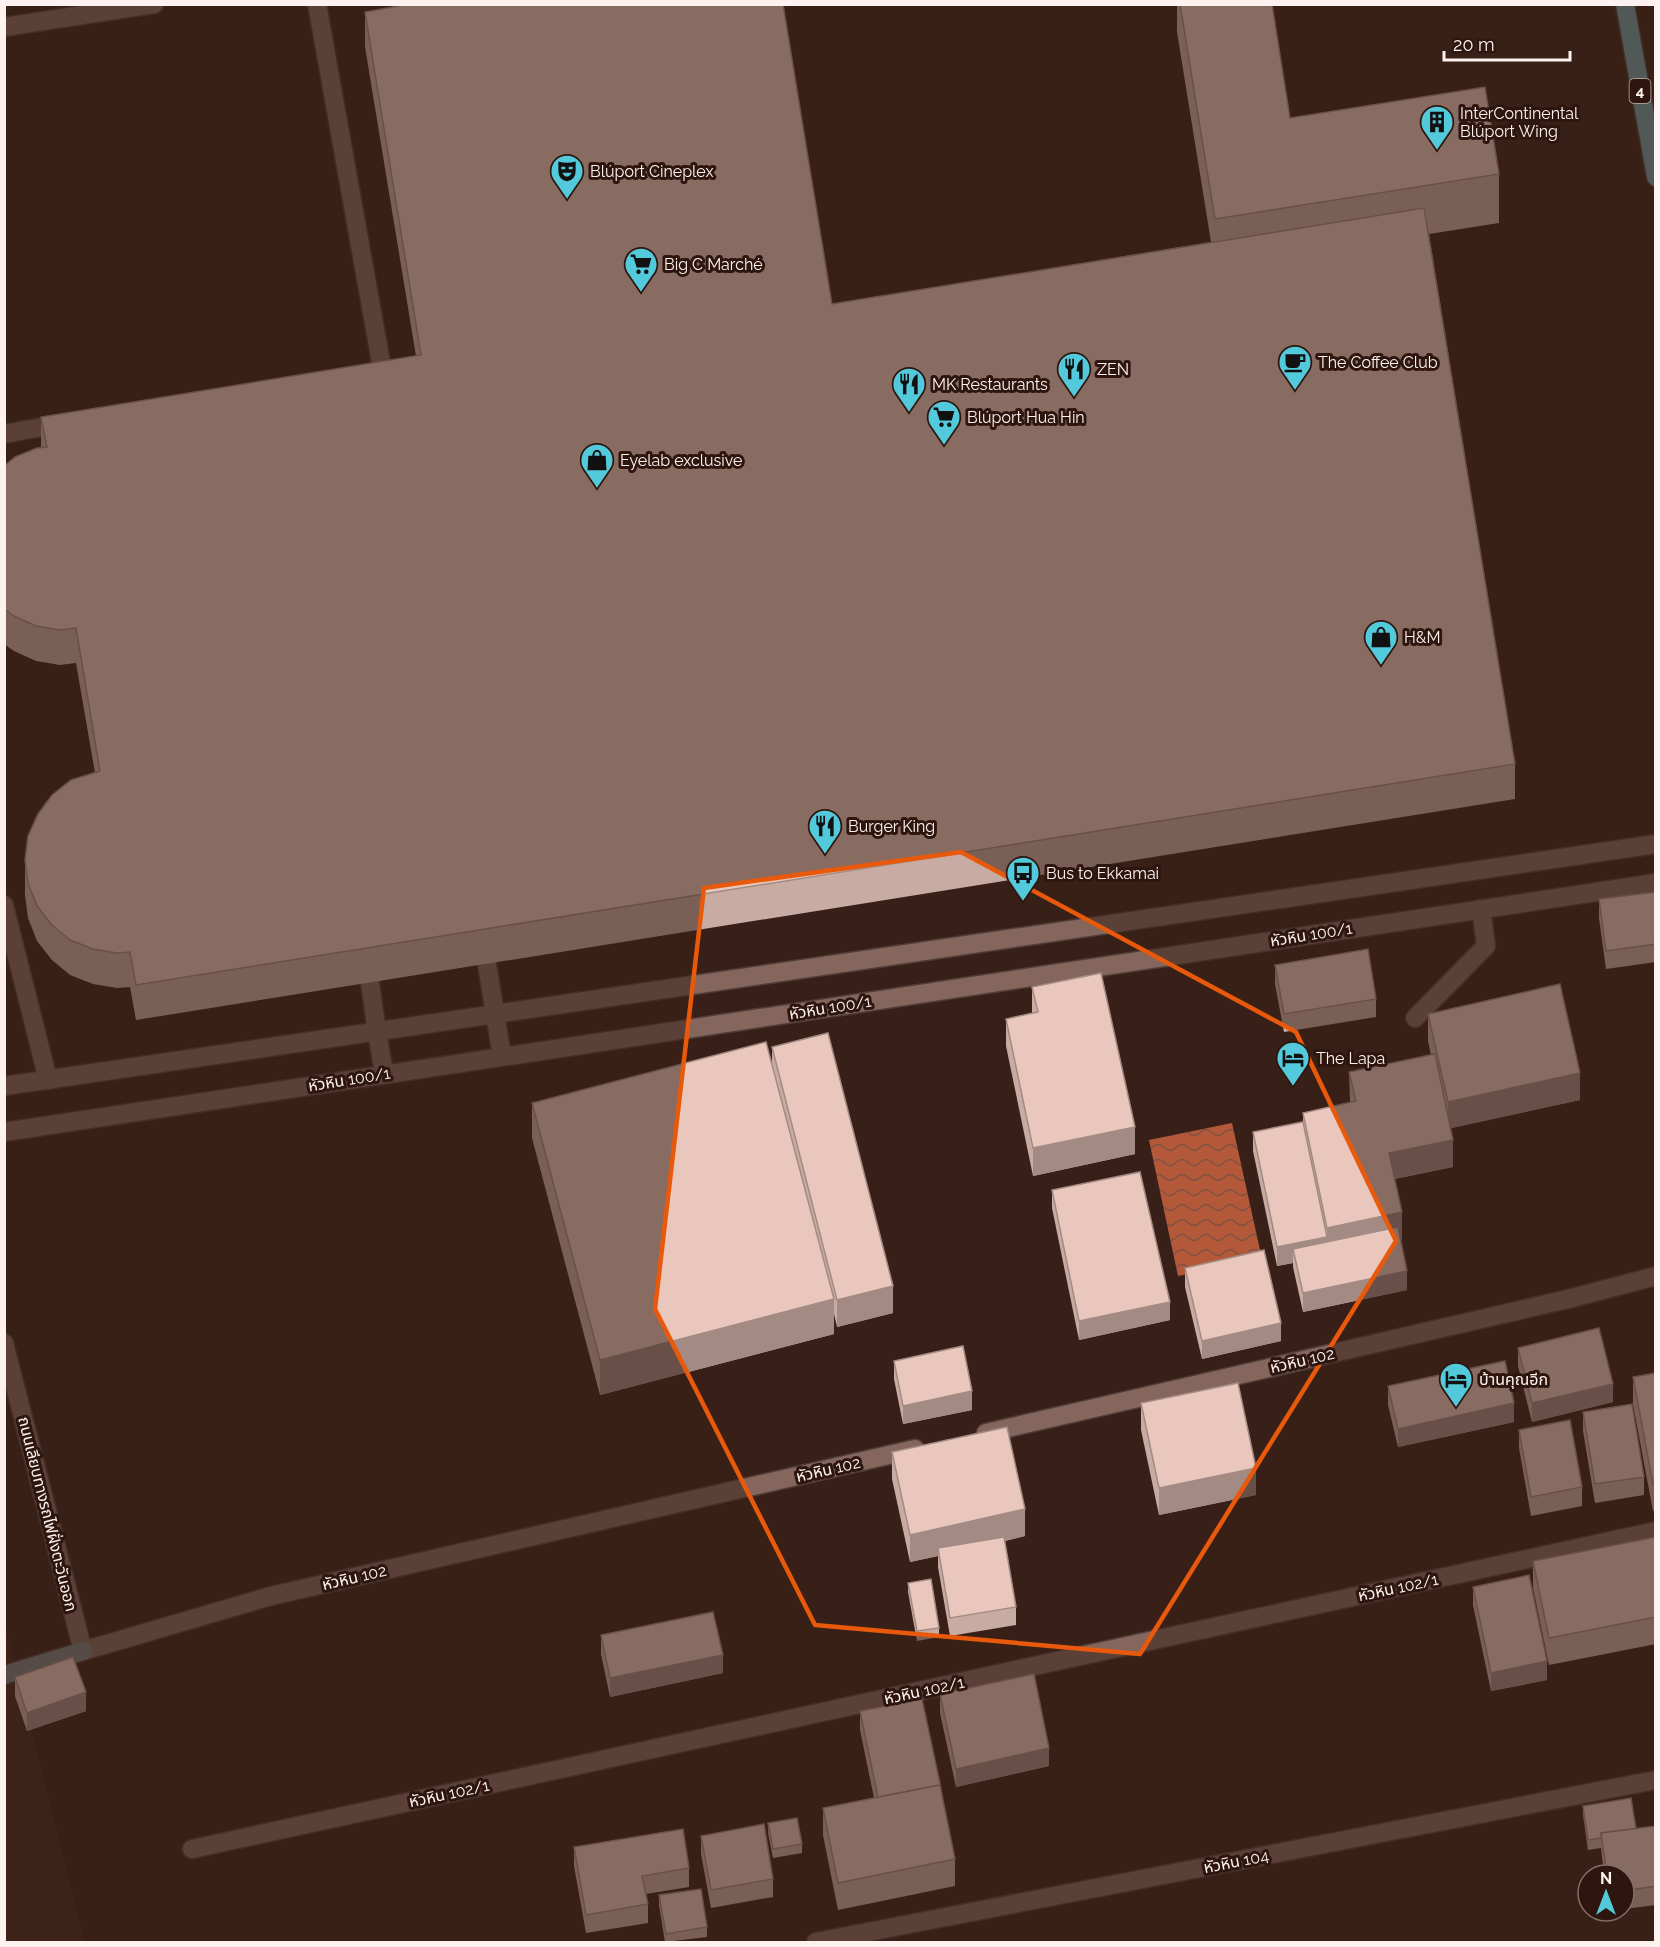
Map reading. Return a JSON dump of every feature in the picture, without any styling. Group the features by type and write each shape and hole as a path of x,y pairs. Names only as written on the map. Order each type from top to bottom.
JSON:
{"main road":[{"name":"4","path":"1625,4 1656,177"}],"street":[{"path":"316,4 376,369 387,396"},
{"path":"4,27 149,5"},
{"path":"4,434 75,422"},
{"path":"4,1086 1656,844"},
{"name":"หัวหิน 100/1","path":"4,1131 1656,883"},
{"path":"4,905 48,1080"},
{"path":"1415,1018 1486,946 1481,909"},
{"path":"487,964 502,1056"},
{"path":"370,983 384,1073"},
{"name":"หัวหิน 102","path":"972,1436 1556,1302 1656,1276"},
{"name":"ถนนเลียบทางรถไฟฝั่งตะวันออก","path":"4,1343 83,1651"},
{"name":"หัวหิน 102","path":"4,1675 271,1596 937,1444"},
{"name":"หัวหิน 102/1","path":"192,1849 1656,1531"},
{"name":"หัวหิน 104","path":"816,1942 1656,1780"}],"highlighted area":[{"path":"961,852 1296,1032 1396,1241 1140,1654 815,1625 655,1309 704,888"}],"shaded area":[{"path":"5,1626 85,1942 5,1942"}],"water":[{"path":"1232,1123 1262,1259 1178,1276 1149,1140"}],"building":[{"name":"Blúport Hua Hin","path":"409,4 783,4 832,304 1424,208 1515,764 136,985 130,952 117,953 93,949 70,940 52,925 37,906 28,883 25,860 28,836 38,814 52,795 71,780 100,771 76,628 60,630 36,626 4,609 4,466 15,457 37,448 47,447 41,417 421,355 365,12"},
{"name":"InterContinental Blúport Wing","path":"1180,4 1272,4 1290,118 1485,87 1499,174 1215,219"},
{"path":"1656,892 1656,944 1606,951 1599,899"},
{"path":"1368,949 1376,999 1284,1014 1275,965"},
{"path":"1101,973 1135,1127 1033,1148 1006,1019 1038,1012 1032,987"},
{"path":"1560,984 1580,1073 1448,1102 1428,1014"},
{"path":"828,1033 893,1286 837,1300 772,1047"},
{"path":"766,1042 834,1299 600,1360 532,1103"},
{"path":"1435,1054 1453,1140 1389,1153 1402,1212 1327,1228 1303,1113 1356,1101 1349,1072"},
{"path":"1303,1122 1327,1237 1277,1247 1253,1132"},
{"path":"1140,1172 1170,1302 1079,1321 1052,1190"},
{"path":"1398,1227 1407,1271 1303,1293 1293,1249"},
{"path":"1264,1250 1281,1323 1202,1341 1185,1268"},
{"path":"1599,1328 1613,1384 1532,1403 1518,1348"},
{"path":"963,1346 972,1391 903,1406 894,1361"},
{"path":"1505,1361 1514,1403 1398,1429 1388,1386"},
{"path":"1656,1373 1656,1483 1653,1484 1633,1377"},
{"path":"1238,1383 1256,1468 1159,1488 1141,1403"},
{"path":"1632,1404 1644,1477 1595,1484 1583,1412"},
{"path":"1570,1420 1582,1487 1531,1497 1519,1430"},
{"path":"1007,1427 1025,1509 910,1535 892,1452"},
{"path":"1004,1537 1016,1607 950,1618 938,1548"},
{"path":"1656,1537 1656,1617 1549,1638 1533,1561"},
{"path":"1529,1575 1547,1661 1491,1673 1473,1587"},
{"path":"931,1579 939,1628 917,1631 908,1583"},
{"path":"713,1612 723,1655 610,1678 601,1635"},
{"path":"73,1657 86,1692 27,1713 15,1677"},
{"path":"1034,1674 1049,1748 956,1769 940,1694"},
{"path":"922,1699 941,1788 940,1785 878,1797 860,1711"},
{"path":"940,1785 955,1859 838,1883 823,1808"},
{"path":"1631,1798 1636,1829 1601,1833 1601,1838 1588,1840 1583,1806"},
{"path":"797,1818 802,1844 773,1849 768,1823"},
{"path":"764,1824 773,1879 711,1890 701,1836"},
{"path":"1656,1826 1656,1886 1636,1889 1636,1863 1605,1863 1601,1833"},
{"path":"683,1829 689,1868 642,1876 648,1904 586,1915 574,1847"},
{"path":"701,1889 707,1927 666,1934 659,1895"}],"place":[{"name":"InterContinental Blúport Wing","path":"1437,151"},
{"name":"Blúport Cineplex","path":"567,200"},
{"name":"Big C Marché","path":"641,293"},
{"name":"The Coffee Club","path":"1295,391"},
{"name":"ZEN","path":"1074,398"},
{"name":"MK Restaurants","path":"909,413"},
{"name":"Blúport Hua Hin","path":"944,446"},
{"name":"Eyelab exclusive","path":"597,489"},
{"name":"H&M","path":"1381,666"},
{"name":"Burger King","path":"825,855"},
{"name":"Bus to Ekkamai","path":"1023,902"},
{"name":"The Lapa","path":"1293,1087"},
{"name":"บ้านคุณอีก","path":"1456,1408"}]}
